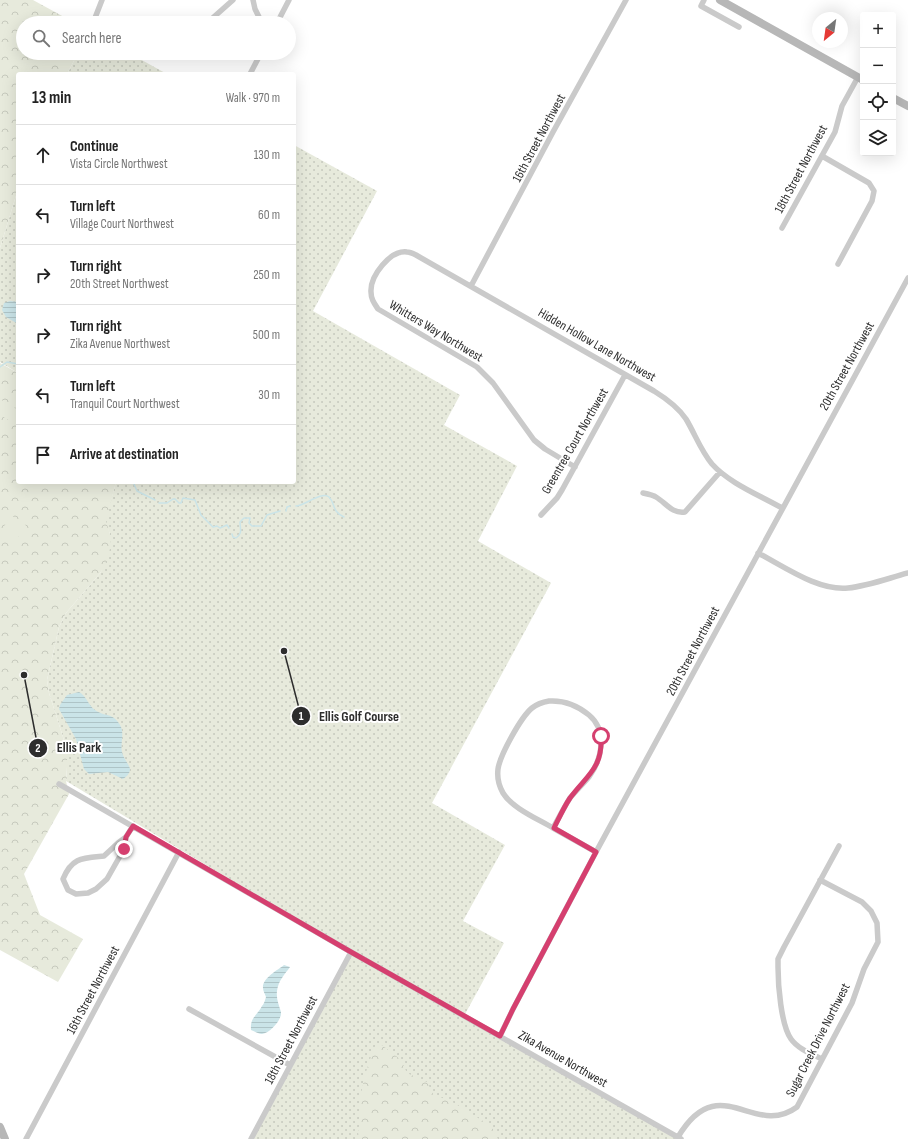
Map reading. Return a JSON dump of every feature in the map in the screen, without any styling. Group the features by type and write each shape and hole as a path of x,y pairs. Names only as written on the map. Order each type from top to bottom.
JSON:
{"street":[{"path":"96,16 102,0"},
{"path":"215,16 233,0"},
{"path":"253,0 258,16"},
{"path":"281,16 289,0"},
{"name":"16th Street Northwest","path":"471,286 553,132 626,0"},
{"path":"704,0 701,6 739,27"},
{"path":"720,0 860,79"},
{"path":"251,72 257,60"},
{"name":"18th Street Northwest","path":"782,228 835,132 842,106 860,79"},
{"path":"896,100 908,106"},
{"path":"822,156 869,184 874,191 872,201 838,264"},
{"name":"Hidden Hollow Lane Northwest","path":"377,273 384,262 397,253 407,252 416,255 654,391 678,408 686,419 710,462 720,472 782,508"},
{"name":"Whitters Way Northwest","path":"377,273 371,286 370,293 378,309 477,367 493,383 534,440 545,449 575,467"},
{"name":"20th Street Northwest","path":"500,1036 596,852 908,278"},
{"name":"Greentree Court Northwest","path":"541,515 557,498 625,375"},
{"path":"643,493 655,496 673,510 681,513 685,512 720,472"},
{"path":"758,553 815,583 838,588 855,587 908,573"},
{"path":"554,828 570,798 590,776 597,762 602,745 601,736 592,718 575,706 558,701 542,703 533,707 522,719 503,754 498,769 498,776 503,793 516,806 554,828 596,852"},
{"name":"Zika Avenue Northwest","path":"59,784 351,952 680,1138"},
{"path":"126,837 118,842 104,856 83,858 74,862 67,870 63,880 68,890 76,894 88,893 96,889 107,879 124,849 126,837 133,826"},
{"path":"822,1060 801,1048 791,1040 786,1030 783,1020 778,967 781,953 839,846"},
{"name":"16th Street Northwest","path":"26,1139 179,852"},
{"name":"Sugar Creek Drive Northwest","path":"778,1121 788,1116 797,1107 852,1003 864,969 875,949 878,936 877,923 867,906 820,880"},
{"name":"18th Street Northwest","path":"251,1139 351,952"},
{"path":"189,1009 290,1065"},
{"path":"680,1138 684,1126 693,1116 705,1111 718,1109 738,1115"},
{"path":"0,1127 5,1139"}],"green space":[{"path":"0,0 33,0 62,16 16,16 16,60 74,60 68,72 16,72 16,196 0,248"},
{"path":"74,60 142,60 163,72 68,72"},
{"path":"296,146 377,191 313,311 460,395 444,425 517,466 478,541 551,583 432,803 505,845 463,921 504,943 464,1016 681,1139 251,1139 351,952 66,781 67,751 49,693 47,680 59,627 66,613 101,572 110,534 105,521 115,484 296,484"},
{"path":"16,196 16,372 0,362 0,248"},
{"path":"0,363 16,372 16,484 115,484 106,521 110,534 111,545 107,560 101,572 66,613 59,627 47,680 49,693 67,751 66,781 69,794 24,874 40,915 83,939 58,982 0,950"},
{"path":"0,399 16,409 16,424 0,415"},
{"path":"11,515 26,525 13,545 0,537 0,533"},
{"path":"382,1045 401,1060 407,1073 427,1082 433,1094 454,1103 491,1126 498,1139 359,1139 358,1132 361,1114 360,1099 365,1075 374,1047"}],"water":[{"path":"10,301 16,302 16,323 6,317 2,310 4,303"},
{"path":"79,692 95,710 111,716 120,725 122,731 122,752 130,769 129,774 123,779 108,772 89,774 84,769 76,739 59,709 67,695"},
{"path":"284,965 290,967 282,978 277,991 281,1012 280,1019 275,1026 265,1033 262,1034 251,1030 253,1019 266,997 263,984 274,972"}],"waterway":[{"path":"0,367 7,362 16,364"},
{"path":"134,484 137,491 155,500"},
{"path":"296,506 318,497 326,496 331,500 335,510 344,517"},
{"path":"159,503 167,503 173,499 181,503 183,498 195,500 201,515 213,527 217,526 220,528 227,525 229,528"},
{"path":"286,511 287,507 290,506"},
{"path":"232,534 233,537 236,538 240,534 240,522 244,518 250,518 249,523 252,526 261,526 267,515 280,511"}],"place":[{"name":"Ellis Golf Course","path":"284,651"},
{"name":"Ellis Park","path":"24,675"}],"route":[{"path":"124,849 126,837 133,826 500,1036 596,852 554,828 570,798 590,776 600,754 602,745 601,736"}]}
